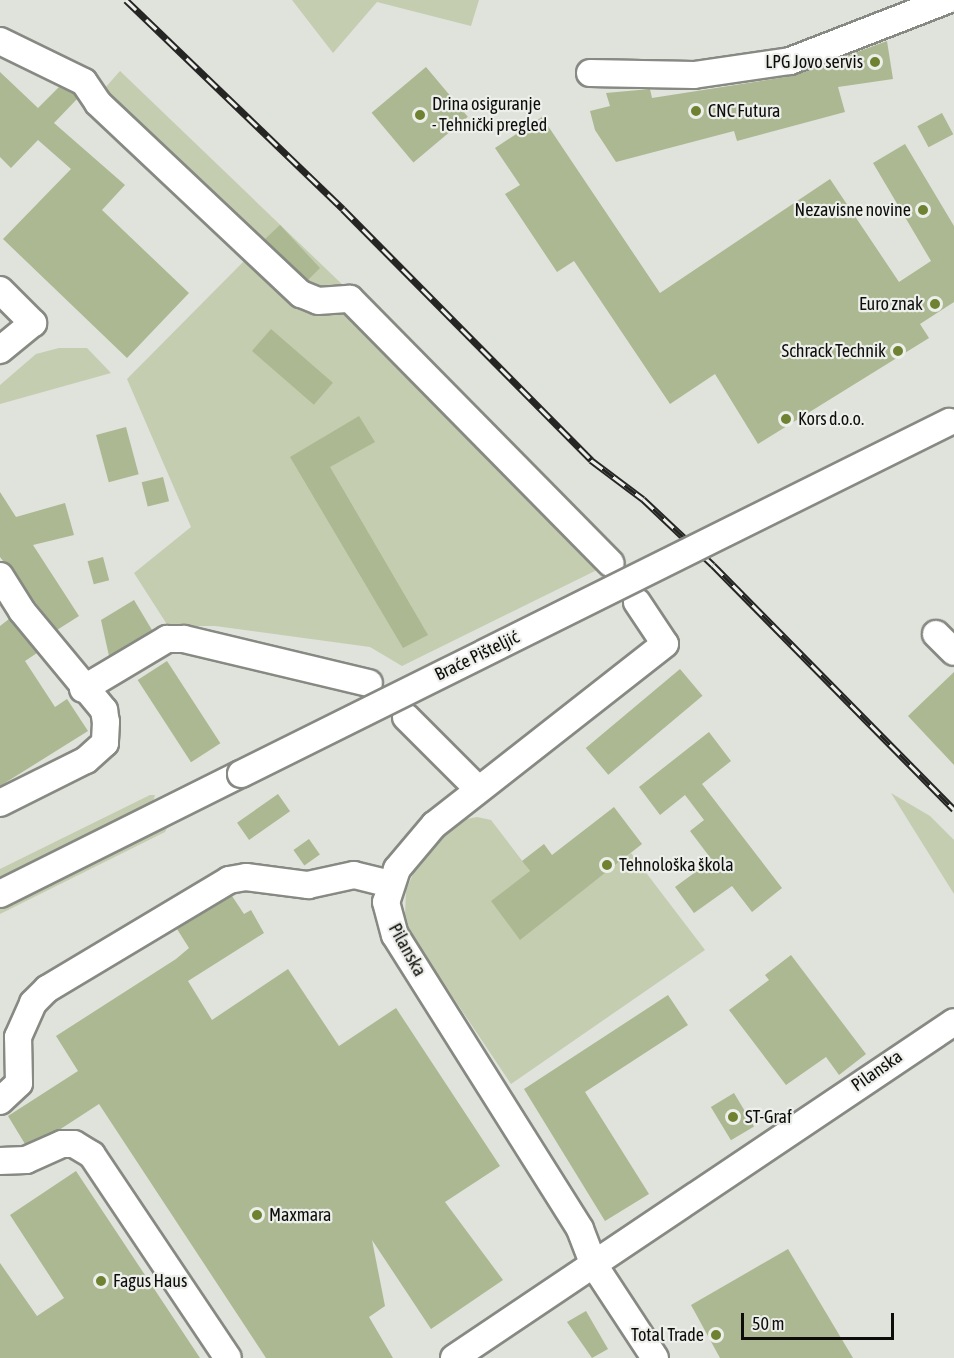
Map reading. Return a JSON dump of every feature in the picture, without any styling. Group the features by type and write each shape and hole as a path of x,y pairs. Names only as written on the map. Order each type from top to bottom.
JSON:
{"street":[{"path":"590,73 694,75 790,61 946,0"},
{"path":"0,41 84,82 98,103 302,294 318,301 350,299 610,563"},
{"path":"0,290 33,323 0,350"},
{"name":"Braće Pišteljić","path":"0,894 951,421"},
{"path":"0,576 83,689 105,710 105,743 86,760 0,803"},
{"path":"0,1101 19,1083 18,1037 33,1004 46,989 229,880 246,877 308,885 354,875 389,884 420,839 478,789 665,644 636,602"},
{"path":"936,634 954,652"},
{"path":"83,689 167,639 184,639 369,683"},
{"path":"406,717 478,789"},
{"name":"Pilanska","path":"389,884 386,902 395,935 580,1229 594,1265"},
{"name":"Pilanska","path":"454,1358 954,1022"},
{"path":"0,1161 26,1160 62,1143 74,1144 92,1155 228,1358"},
{"path":"594,1265 655,1358"}],"green space":[{"path":"292,0 479,0 471,26 377,2 333,53"},
{"path":"120,71 422,361 601,568 402,666 370,647 215,626 168,626 134,573 191,527 127,379 246,259 89,106"},
{"path":"59,348 87,348 111,373 0,404 0,385 36,354"},
{"path":"891,793 930,816 954,840 954,894"},
{"path":"150,795 155,795 153,802 0,877 0,869"},
{"path":"477,817 491,820 530,871 520,939 631,853 705,950 511,1084 412,936 405,916 406,890 421,856 462,820"},
{"path":"169,824 165,832 0,914 0,905"}],"building":[{"name":"CNC Futura","path":"887,41 893,79 838,87 845,112 737,141 734,131 616,162 595,130 590,111 610,106 606,93 650,89 652,98 792,76"},
{"name":"Drina osiguranje - Tehnički pregled","path":"426,67 468,117 413,162 372,113"},
{"path":"0,72 38,108 59,87 74,94 77,99 54,123 125,185 102,210 189,293 127,358 3,239 71,169 38,140 11,168 0,157"},
{"path":"942,113 953,134 929,147 917,126"},
{"path":"542,117 660,293 830,179 899,282 931,261 873,163 905,144 954,226 954,302 920,324 929,338 758,444 715,374 670,404 574,261 557,272 505,194 520,185 495,148"},
{"path":"280,225 320,268 308,280 265,239"},
{"path":"271,329 333,383 314,405 252,351"},
{"path":"359,416 375,442 330,467 428,635 403,648 290,457"},
{"path":"126,427 139,474 109,482 96,435"},
{"path":"163,477 169,501 148,507 142,482"},
{"path":"0,492 16,517 65,503 74,535 33,545 79,616 57,630 0,557"},
{"path":"103,557 109,580 94,584 88,561"},
{"path":"134,600 152,630 109,656 101,620"},
{"path":"9,619 37,653 25,661 55,707 67,699 88,731 0,786 0,626"},
{"path":"167,661 220,743 191,762 138,680"},
{"path":"680,669 702,696 608,775 586,748"},
{"path":"954,672 954,765 908,716"},
{"path":"709,732 731,761 702,784 782,888 752,912 732,886 694,913 675,887 712,860 690,831 704,820 685,795 660,815 639,787"},
{"path":"278,794 290,811 249,840 237,823"},
{"path":"614,807 642,844 520,940 491,901 530,871 522,861 544,844 552,855"},
{"path":"309,839 320,855 304,865 293,850"},
{"path":"232,896 244,914 251,910 264,933 188,981 212,1020 288,969 339,1046 396,1008 500,1166 445,1202 503,1280 431,1329 372,1240 385,1306 369,1317 393,1358 266,1358 99,1104 59,1130 25,1144 8,1116 78,1071 56,1036 176,959 189,948 177,929"},
{"path":"791,955 866,1054 839,1075 826,1057 786,1085 729,1010 769,980 765,975"},
{"path":"668,995 688,1025 585,1092 649,1194 605,1221 524,1089"},
{"name":"ST-Graf","path":"734,1093 754,1126 731,1140 711,1107"},
{"name":"Fagus Haus","path":"76,1171 200,1358 0,1358 0,1263 37,1316 64,1298 10,1215"},
{"path":"788,1249 853,1358 720,1358 691,1305"},
{"path":"586,1311 608,1349 592,1358 567,1322"}],"railway":[{"path":"126,0 343,209 591,460 643,499 713,565 954,809"}],"place":[{"name":"LPG Jovo servis","path":"875,62"},
{"name":"CNC Futura","path":"696,111"},
{"name":"Drina osiguranje - Tehnički pregled","path":"420,115"},
{"name":"Nezavisne novine","path":"923,210"},
{"name":"Euro znak","path":"935,304"},
{"name":"Schrack Technik","path":"898,351"},
{"name":"Kors d.o.o.","path":"786,419"},
{"name":"Tehnološka škola","path":"607,865"},
{"name":"ST-Graf","path":"733,1117"},
{"name":"Maxmara","path":"257,1215"},
{"name":"Fagus Haus","path":"101,1281"},
{"name":"Total Trade","path":"716,1335"}]}
